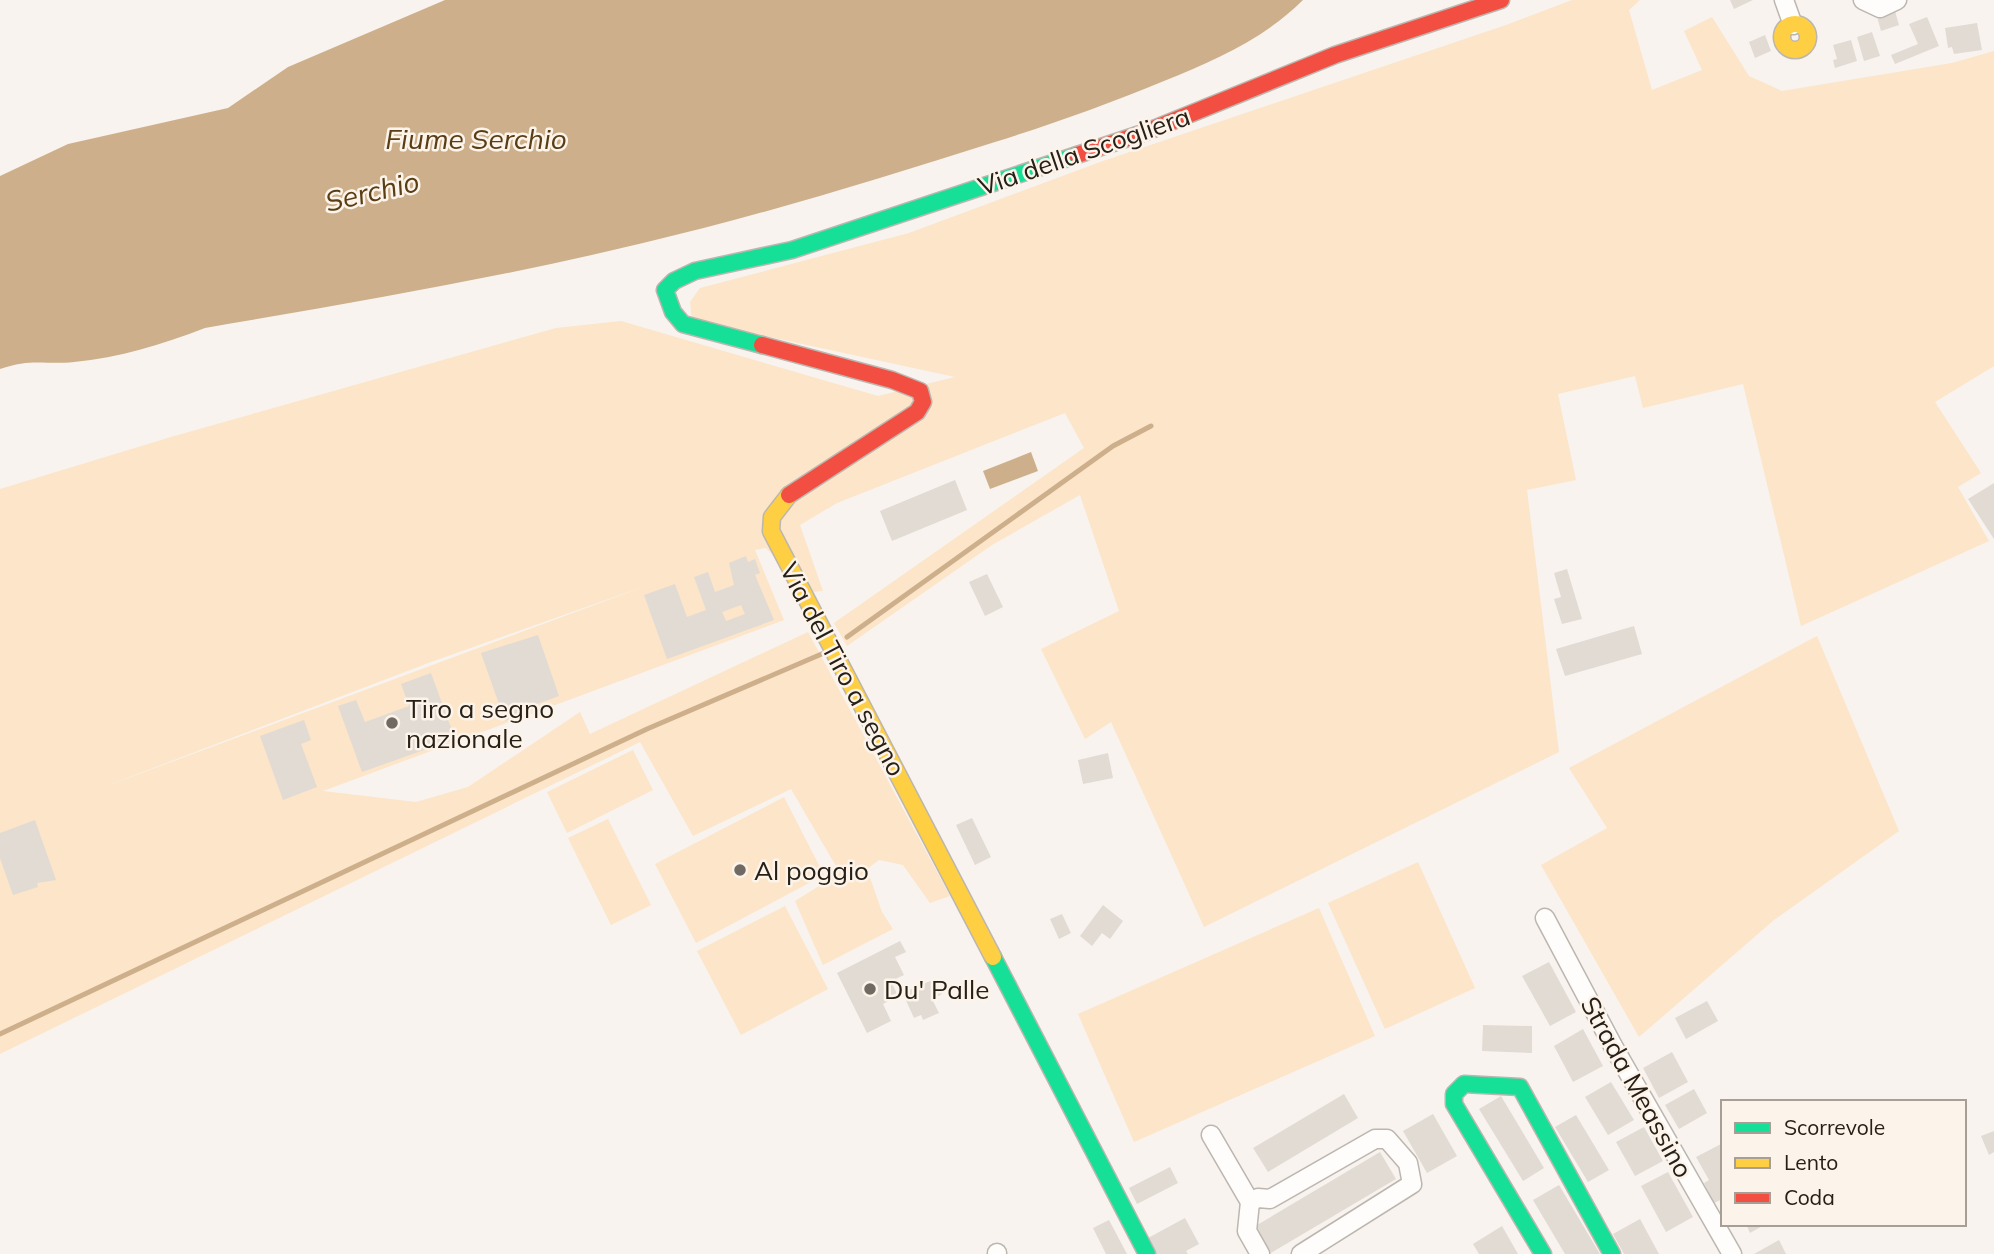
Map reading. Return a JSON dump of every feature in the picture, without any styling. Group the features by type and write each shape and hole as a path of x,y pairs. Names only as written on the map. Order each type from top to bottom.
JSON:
{"street":[{"name":"Via della Scogliera","path":"665,290 674,281 695,271 792,250 1146,132 1335,55 1501,0"},
{"path":"1784,0 1793,24"},
{"path":"1863,0 1880,8 1897,0"},
{"name":"Via del Tiro a segno","path":"665,290 673,312 683,324 892,380 920,391 923,402 917,412 783,499 772,517 771,531 1147,1254"},
{"name":"Strada Meassino","path":"1545,918 1613,1046 1732,1254"},
{"path":"1543,1254 1454,1104 1454,1094 1464,1084 1520,1087 1612,1254"},
{"path":"1211,1135 1250,1202 1247,1231 1260,1254"},
{"path":"1250,1202 1258,1198 1270,1199 1375,1139 1387,1139 1408,1163 1412,1184 1301,1254"}],"shaded area":[{"path":"1572,0 1640,0 1629,10 1652,90 1702,70 1684,31 1712,17 1749,76 1782,91 1952,63 1994,51 1994,366 1935,402 1981,473 1958,487 1989,541 1801,626 1743,384 1643,408 1635,376 1558,394 1576,480 1527,490 1559,752 1204,927 1111,722 1085,739 1041,649 1119,611 1080,495 992,545 847,646 834,623 1084,448 1065,413 837,503 800,525 823,591 810,592 766,548 755,550 784,620 323,791 416,802 468,787 580,712 590,734 808,632 950,896 930,903 903,865 879,860 867,869 882,912 893,929 823,965 795,901 840,873 791,789 693,836 640,742 0,1054 0,489 171,437 556,328 621,321 878,396 955,377 692,320 690,302 700,288 909,233 1103,161 1506,25","holes":["651,584 93,791 431,662"]},
{"path":"1817,636 1899,831 1774,920 1639,1037 1541,865 1607,828 1569,768"},
{"path":"633,750 653,790 567,833 547,792"},
{"path":"784,797 824,875 696,943 655,864"},
{"path":"608,819 651,905 611,925 568,838"},
{"path":"1418,862 1475,988 1385,1029 1328,903"},
{"path":"785,906 828,989 741,1035 697,951"},
{"path":"1319,908 1375,1036 1134,1142 1078,1014"}],"water":[{"name":"Fiume Serchio","path":"445,0 1303,0 1272,26 1238,47 1143,89 1017,135 776,208 688,232 534,268 205,328 124,354 64,363 21,364 0,369 0,176 68,144 228,108 288,67"},
{"path":"1031,452 1038,471 990,489 983,471"}],"building":[{"path":"1730,0 1753,0 1734,9"},
{"path":"1895,11 1899,25 1881,31 1877,17"},
{"path":"1927,17 1939,46 1895,64 1891,55 1918,44 1909,24"},
{"path":"1977,23 1982,50 1954,54 1952,47 1948,48 1945,28"},
{"path":"1872,32 1880,56 1864,61 1857,37"},
{"path":"1765,35 1771,51 1755,58 1749,42"},
{"path":"1851,40 1857,61 1835,68 1833,60 1837,59 1833,45"},
{"path":"955,480 967,510 892,541 880,511"},
{"path":"1994,483 1994,539 1968,499"},
{"path":"746,556 748,562 755,559 760,573 755,575 774,620 667,659 644,595 675,584 687,617 706,610 694,577 708,572 715,592 734,585 729,563","holes":["741,605 745,614 726,621 722,612"]},
{"path":"1567,569 1582,619 1562,624 1554,599 1561,597 1554,573"},
{"path":"987,574 1003,607 985,616 969,582"},
{"path":"1634,626 1642,654 1565,676 1556,649"},
{"path":"538,635 559,696 523,709 525,714 505,721 481,653"},
{"path":"431,673 455,739 362,772 338,706 356,700 365,722 409,706 401,684"},
{"path":"304,720 311,740 301,744 317,787 283,800 260,736"},
{"path":"1108,753 1113,778 1083,784 1078,760"},
{"path":"972,818 991,857 975,865 956,825"},
{"path":"35,820 56,880 37,883 38,887 13,895 0,858 0,833"},
{"path":"1103,905 1123,921 1110,939 1102,933 1092,946 1080,936"},
{"path":"1062,914 1071,933 1059,939 1050,919"},
{"name":"Du' Palle","path":"900,941 906,952 895,957 904,975 891,981 898,996 883,1004 891,1021 867,1033 837,973"},
{"path":"1549,962 1576,1012 1550,1026 1522,976"},
{"path":"935,979 942,994 932,999 939,1013 923,1020 921,1015 914,1018 904,996 910,993 909,990"},
{"path":"1707,1001 1718,1021 1686,1039 1675,1018"},
{"path":"1483,1025 1532,1026 1532,1053 1482,1051"},
{"path":"1583,1029 1603,1066 1573,1082 1554,1046"},
{"path":"1672,1052 1688,1082 1659,1098 1643,1068"},
{"path":"1611,1082 1634,1120 1608,1135 1585,1097"},
{"path":"1694,1089 1707,1113 1679,1129 1665,1105"},
{"path":"1344,1094 1358,1118 1268,1172 1253,1148"},
{"path":"1501,1096 1544,1168 1523,1181 1479,1109"},
{"path":"1433,1114 1457,1156 1427,1173 1403,1131"},
{"path":"1576,1115 1609,1170 1588,1182 1555,1127"},
{"path":"1644,1127 1663,1161 1635,1176 1616,1142"},
{"path":"1994,1131 1994,1152 1989,1155 1981,1136"},
{"path":"1721,1144 1721,1200 1714,1203 1704,1183 1709,1180 1696,1157"},
{"path":"1380,1152 1396,1179 1269,1254 1252,1228"},
{"path":"1170,1167 1178,1183 1137,1204 1129,1188"},
{"path":"1668,1172 1693,1217 1666,1232 1641,1186"},
{"path":"1559,1185 1600,1254 1565,1254 1533,1200"},
{"path":"1185,1218 1199,1244 1186,1251 1188,1254 1156,1254 1148,1238"},
{"path":"1640,1219 1659,1254 1624,1254 1613,1234"},
{"path":"1109,1220 1127,1254 1106,1254 1093,1228"},
{"path":"1502,1226 1518,1254 1479,1254 1473,1244"},
{"path":"1747,1226 1762,1226 1750,1233"},
{"path":"1779,1240 1786,1254 1754,1254"}],"waterway":[{"path":"847,637 1113,446 1151,426"},
{"path":"0,1034 647,729 824,653"}],"traffic: fast":[{"path":"762,345 683,324 673,312 665,290 674,281 695,271 792,250 1077,155"},
{"path":"993,957 1147,1254"},
{"path":"1543,1254 1454,1104 1454,1094 1464,1084 1520,1087 1612,1254"}],"traffic: slow":[{"path":"1795,24 1804,28 1808,37 1804,46 1795,50 1786,46 1782,37 1786,28 1795,24"},
{"path":"789,495 772,517 771,531 993,957"}],"traffic: jam":[{"path":"1077,155 1146,132 1335,55 1501,0"},
{"path":"762,345 892,380 920,391 923,402 917,412 789,495"}],"place":[{"name":"Tiro a segno nazionale","path":"392,723"},
{"name":"Al poggio","path":"740,870"},
{"name":"Du' Palle","path":"870,989"}],"water label":[{"name":"Serchio","path":"372,191"}]}
